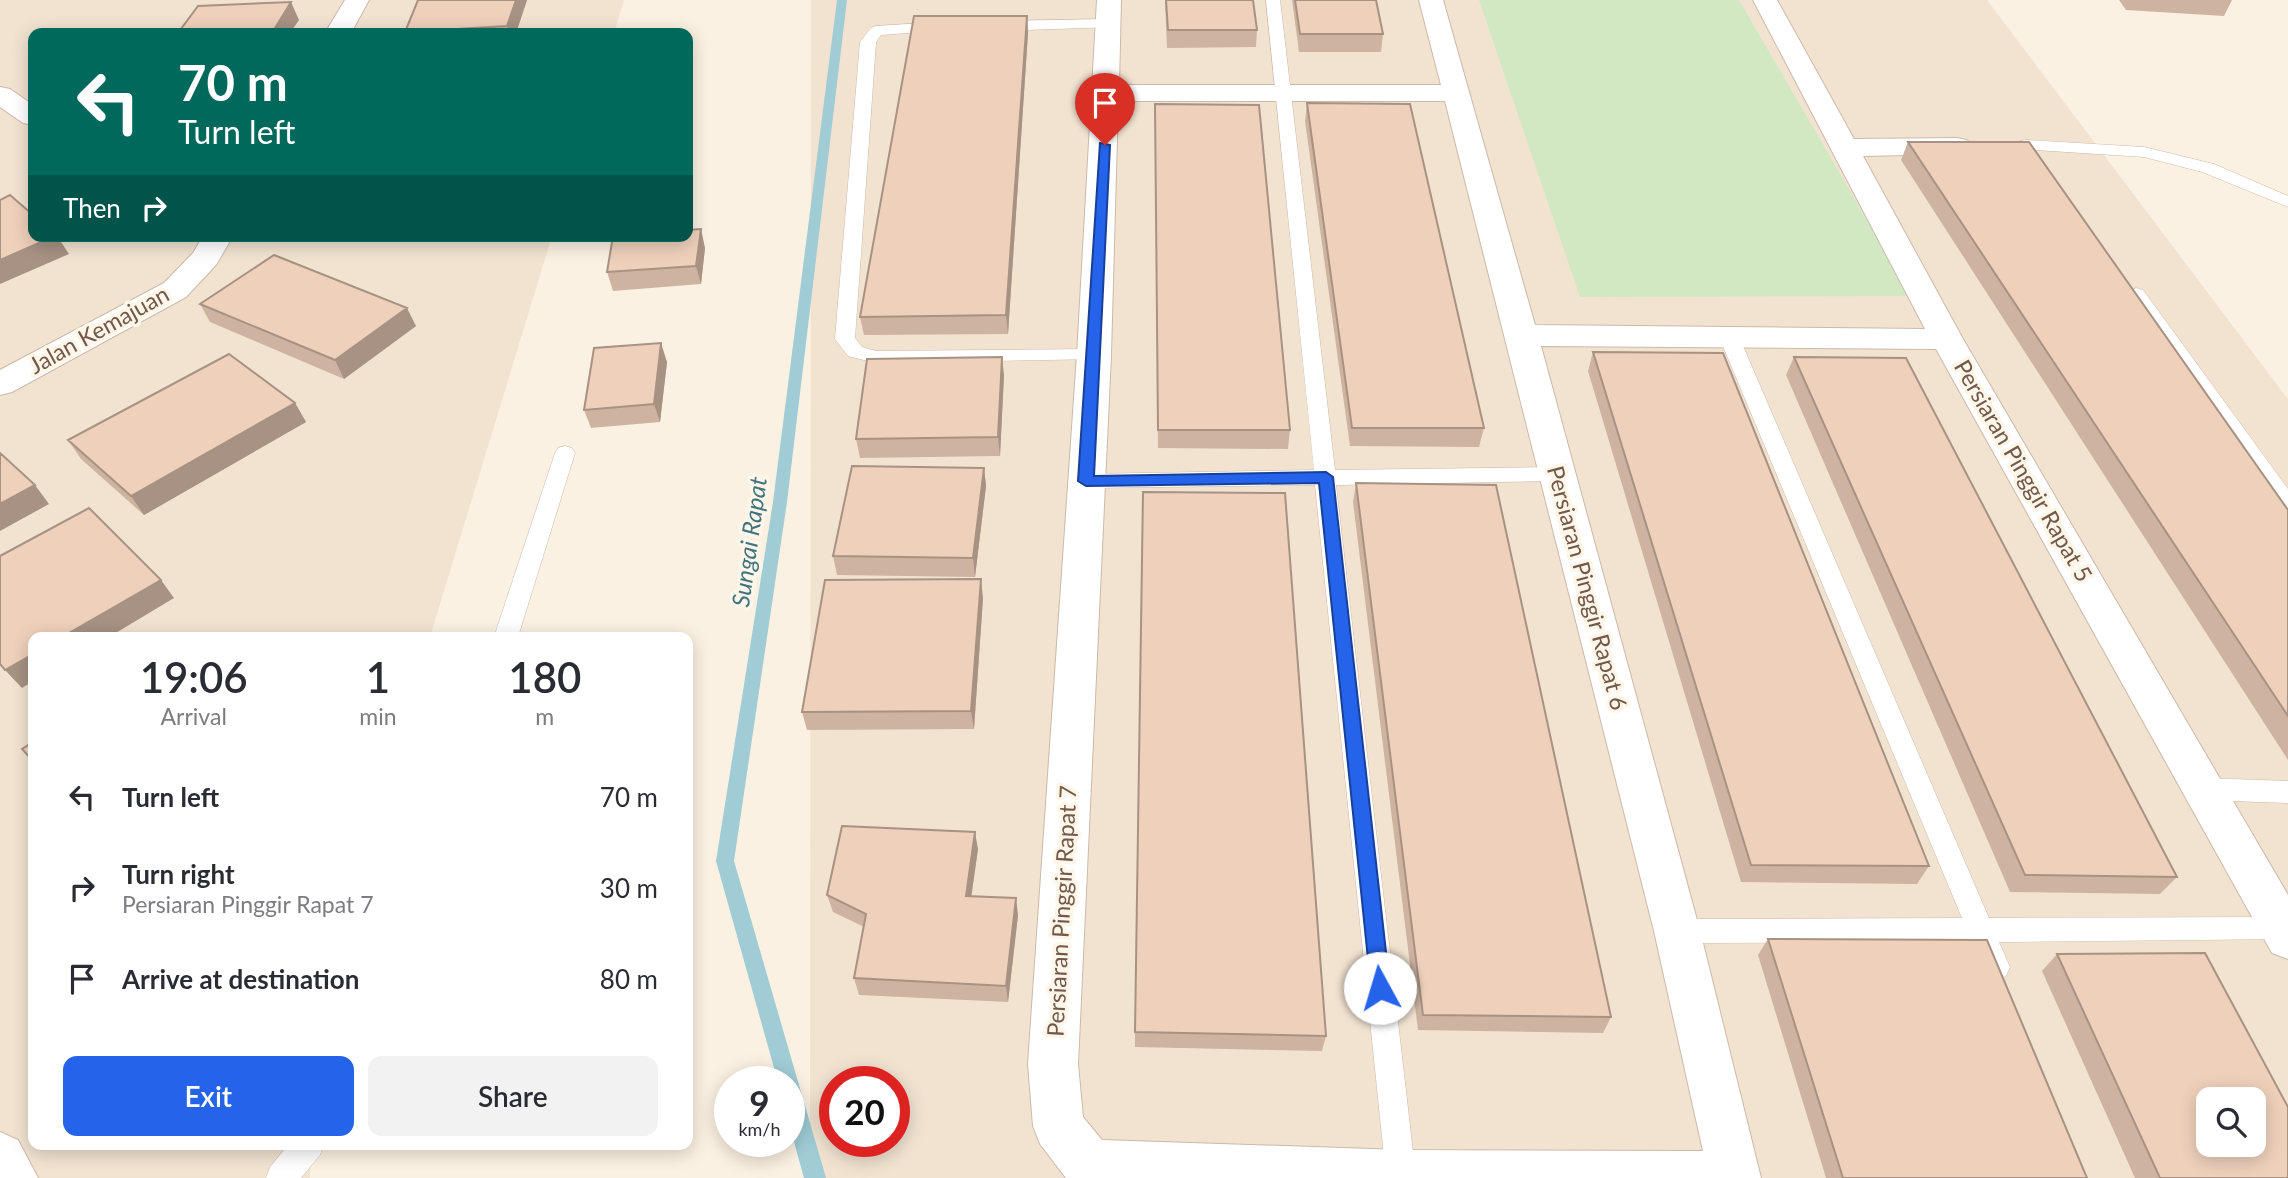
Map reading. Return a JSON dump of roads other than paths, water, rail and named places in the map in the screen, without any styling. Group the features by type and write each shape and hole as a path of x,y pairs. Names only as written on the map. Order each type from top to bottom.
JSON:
{"street":[{"path":"341,28 357,0"},
{"name":"Persiaran Pinggir Rapat 6","path":"1431,0 1522,335 1677,931 1735,1177"},
{"name":"Persiaran Pinggir Rapat 5","path":"1765,0 1947,339 2285,934"},
{"name":"Persiaran Pinggir Rapat 7","path":"1109,12 1094,355 1053,1064 1058,1126 1089,1166 1401,1176 1735,1177"},
{"path":"1107,93 1455,93"},
{"path":"0,95 28,114"},
{"path":"1844,148 2006,146"},
{"name":"Jalan Kemajuan","path":"0,384 175,290 205,258 214,242"},
{"path":"1522,335 1730,340 1947,339"},
{"path":"0,1158 12,1178"}],"lane":[{"path":"1273,0 1401,1176"},
{"path":"983,26 1109,12"},
{"path":"956,27 886,29 876,31 868,42 845,339 855,352 876,357 1094,355"},
{"path":"2006,146 2045,168"},
{"path":"2006,146 2144,152 2208,168 2288,202"},
{"path":"2126,281 2288,506"},
{"path":"1730,340 2006,992"},
{"path":"508,632 565,453"},
{"path":"1086,481 1557,474"},
{"path":"2203,789 2288,792"},
{"path":"1677,931 1981,930 2285,934"},
{"path":"281,1178 304,1150"}],"waterway":[{"name":"Sungai Rapat","path":"783,1066 725,861 780,502 842,0"},
{"name":"Sungai Rapat","path":"805,1143 815,1178"}]}
